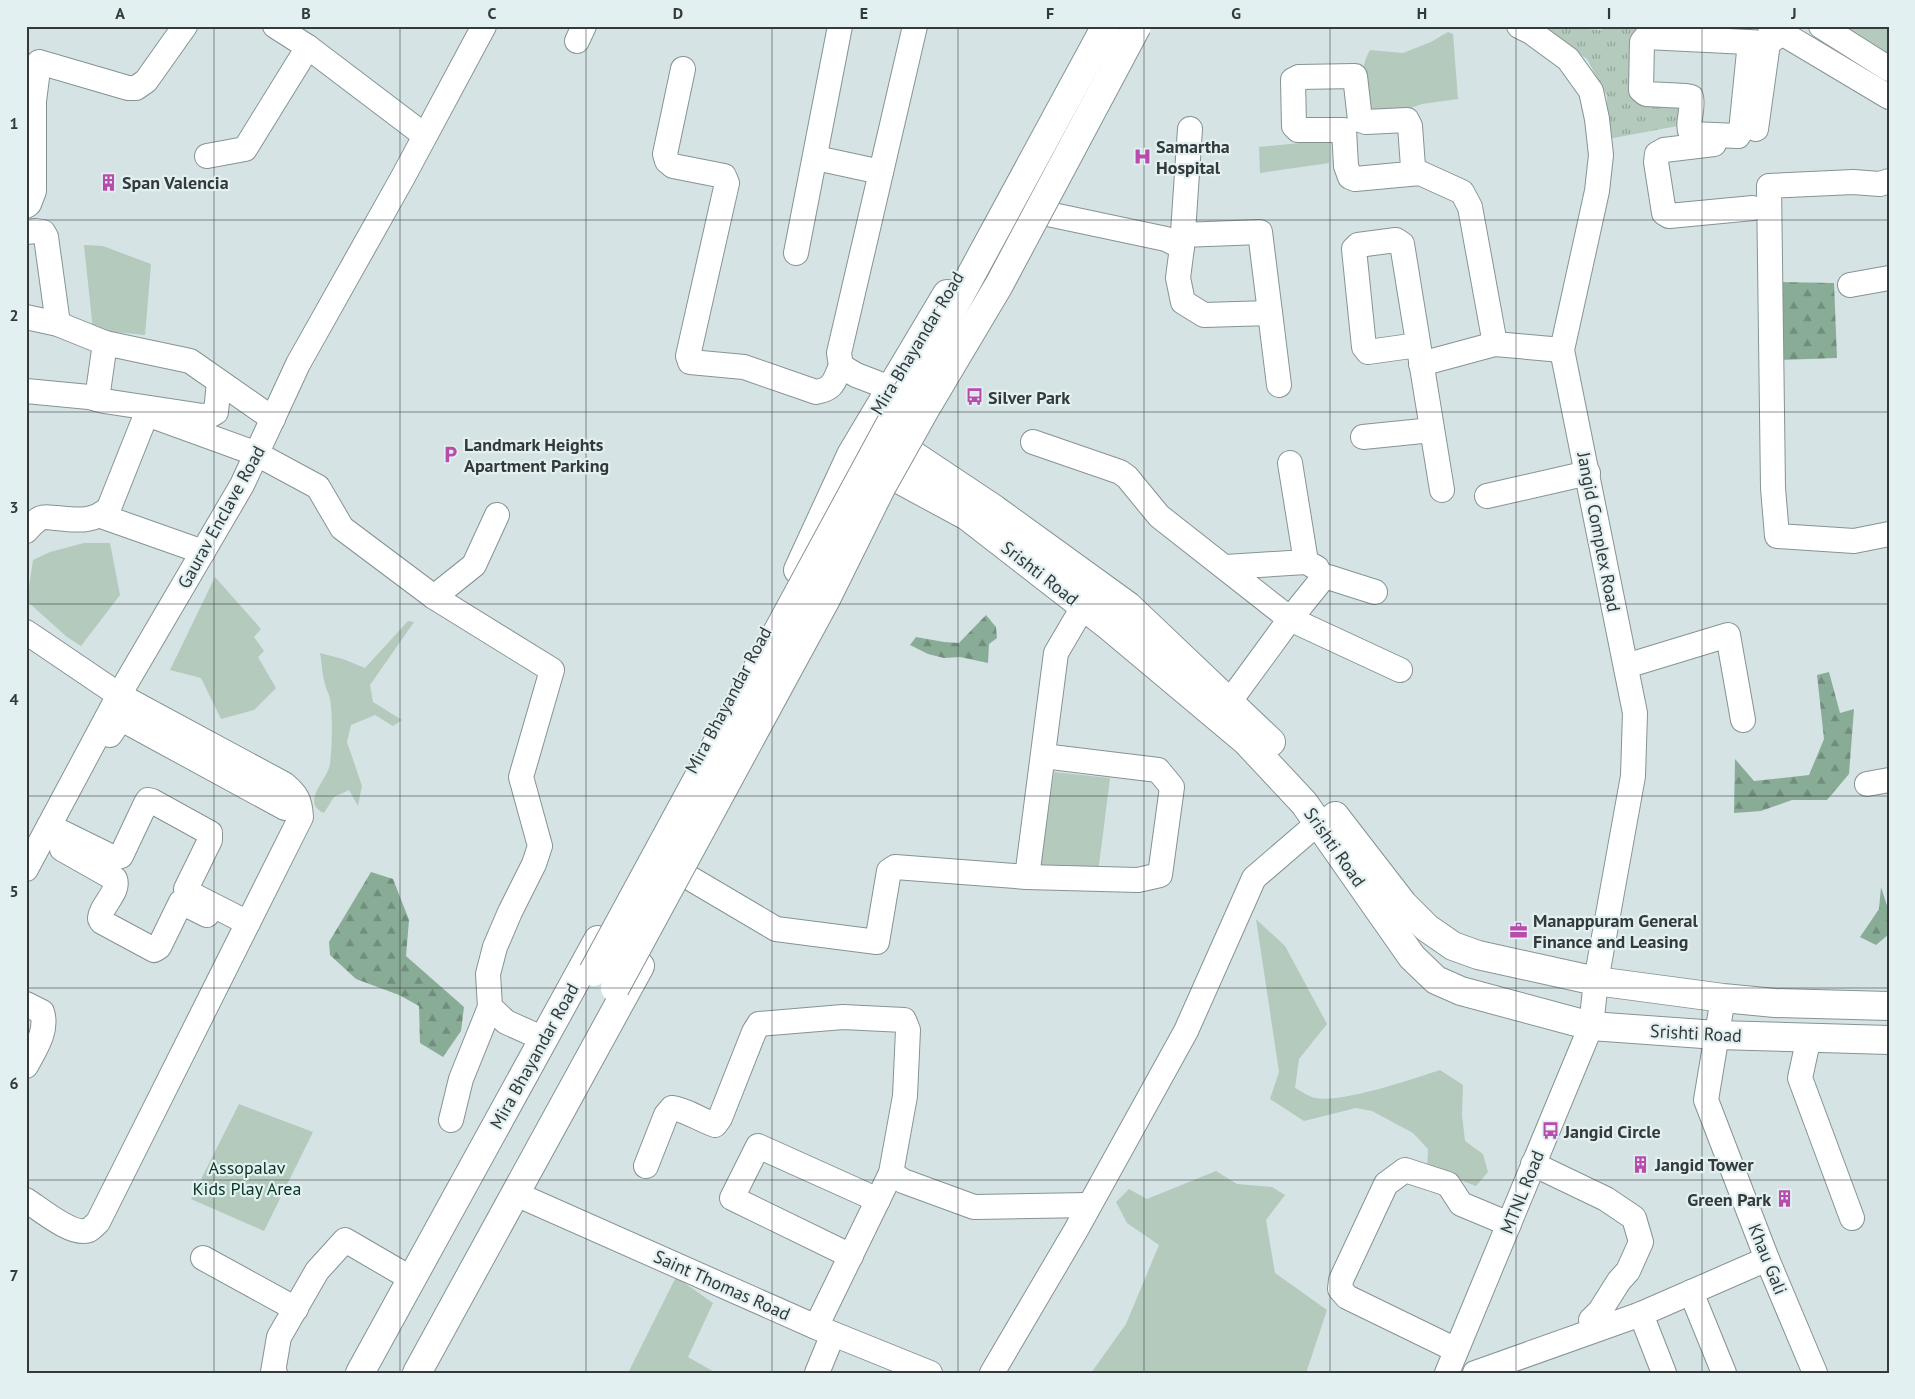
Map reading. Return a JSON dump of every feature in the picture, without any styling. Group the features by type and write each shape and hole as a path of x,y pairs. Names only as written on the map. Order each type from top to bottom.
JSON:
{"main road":[{"name":"Mira Bhayandar Road","path":"360,1373 538,1050 796,573 852,455 890,388 962,270 1091,26"},
{"path":"538,1050 566,1023 1106,26"},
{"path":"576,1084 593,1030 615,988 821,608 881,488 999,285 1137,26"},
{"path":"417,1373 841,596 896,477 1005,294 1148,26"},
{"name":"Srishti Road","path":"867,428 910,453 994,509 1128,606 1230,701 1280,763 1318,823 1412,957 1436,980 1461,991 1590,1026 1717,1035 1889,1040"},
{"name":"Srishti Road","path":"852,455 967,516 1110,627 1246,741 1280,763 1295,764 1403,904 1426,928 1453,946 1478,955 1596,981 1775,1003 1889,1006"},
{"path":"1110,627 1128,606"}],"street":[{"path":"26,206 29,204 34,191 30,101 33,60 128,88 136,88 146,81 185,26"},
{"path":"275,26 308,47 424,135"},
{"name":"Gaurav Enclave Road","path":"26,869 119,695 242,485 258,454 298,364 484,26"},
{"path":"796,253 816,158 840,26"},
{"path":"683,69 665,154 667,161 673,166 724,176 728,183 688,356 690,362 744,367 816,392 825,391 831,387 841,366 839,353 915,26"},
{"path":"1442,490 1432,430 1420,354 1402,244 1396,240 1358,245 1354,249 1364,347 1368,352 1420,354 1495,344 1562,350 1597,191 1601,155 1597,119 1591,91 1568,59 1531,32 1519,26"},
{"path":"1821,26 1889,69"},
{"path":"1771,34 1741,132 1738,136 1691,134 1689,128 1692,108 1691,98 1686,96 1646,94 1641,90 1642,42 1646,37 1771,34 1889,97"},
{"path":"1753,208 1666,215 1662,210 1656,162 1657,154 1664,150 1750,139 1754,136 1771,34"},
{"path":"207,156 245,149 308,47"},
{"path":"1420,173 1355,179 1350,177 1346,166 1344,130 1298,130 1294,126 1292,80 1299,76 1355,76 1360,120 1366,122 1407,120 1410,126 1413,166 1420,173 1462,192 1470,207 1495,344"},
{"path":"1190,130 1178,278 1183,302 1204,315 1270,313"},
{"path":"816,158 881,172"},
{"path":"1889,181 1880,184 1853,182 1769,186 1772,488 1777,536 1854,541 1889,534"},
{"path":"1048,214 1182,241 1260,232 1279,385"},
{"path":"26,232 36,230 43,232 46,237 58,324"},
{"path":"1850,285 1889,278"},
{"path":"26,317 58,324 105,343 190,361 273,419"},
{"path":"97,399 105,343"},
{"name":"Jangid Complex Road","path":"1562,350 1635,714 1633,776 1596,981"},
{"path":"841,366 856,375 890,388"},
{"path":"26,391 89,397 203,416 212,415 216,412 219,382"},
{"path":"32,518 74,520 101,516 109,508 144,420 149,417 155,417 258,454 318,487 342,528 434,597 552,670 521,777 540,846 534,864 510,912 496,946 488,974 490,1007 460,1079 451,1120"},
{"path":"1363,437 1432,430"},
{"path":"1034,442 1120,472 1127,477 1159,516 1290,618 1400,670"},
{"path":"1230,701 1290,618 1314,570 1290,463"},
{"path":"1487,496 1588,473"},
{"path":"434,597 474,565 497,515"},
{"path":"101,516 203,552"},
{"path":"1226,568 1314,570 1328,577 1375,592"},
{"path":"1027,877 1056,654 1083,607"},
{"path":"26,632 119,695 259,782 286,808"},
{"path":"1626,666 1728,635 1743,720"},
{"path":"26,1200 63,1225 76,1230 88,1230 98,1222 301,817 300,804 294,792 284,784 259,782 127,722 120,720 110,735 100,731"},
{"path":"688,877 776,929 877,942 889,871 895,867 1027,877 1138,880 1160,875 1172,787 1158,770 1043,756"},
{"path":"46,832 117,858 120,856 146,803 148,800 152,800 210,833 210,840 186,889 187,892 245,929"},
{"path":"992,1373 1186,1031 1254,878 1318,823"},
{"path":"46,832 115,880 116,887 100,919 154,950 159,947 181,902 245,929"},
{"name":"MTNL Road","path":"1447,1373 1590,1026 1596,981"},
{"name":"Khau Gali","path":"1723,998 1706,1100 1767,1258 1815,1373"},
{"path":"26,1004 42,1012 45,1021 42,1034 26,1066"},
{"path":"490,1007 538,1050"},
{"path":"646,1166 666,1115 672,1108 681,1109 705,1122 715,1125 720,1118 754,1032 759,1024 843,1017 904,1020 908,1030 905,1096 891,1173 851,1256 825,1330 817,1373"},
{"path":"1809,1038 1800,1078 1852,1218"},
{"path":"851,1256 732,1198 758,1146 878,1200"},
{"path":"1533,1164 1606,1199 1634,1218 1641,1242 1632,1264 1600,1311 1591,1320"},
{"path":"1456,1350 1347,1297 1340,1289 1341,1280 1386,1184 1405,1170 1448,1184 1461,1204 1509,1224"},
{"path":"891,1173 903,1181 974,1207 1089,1205"},
{"name":"Saint Thomas Road","path":"516,1194 825,1330 930,1373"},
{"path":"275,1373 273,1372 279,1337 317,1271 345,1240 412,1279"},
{"path":"203,1258 296,1309"},
{"path":"1475,1373 1641,1314 1767,1258"},
{"path":"1691,1292 1724,1373"},
{"path":"1641,1314 1664,1373"}],"green space":[{"path":"1534,26 1602,30 1603,26 1651,26 1650,97 1687,101 1683,125 1608,139 1607,96 1587,59"},
{"path":"1843,26 1889,26 1889,62"},
{"path":"1448,32 1453,34 1458,99 1422,104 1408,109 1363,113 1362,73 1370,50 1403,53 1431,42"},
{"path":"1329,140 1329,163 1260,173 1259,147"},
{"path":"84,245 103,246 151,264 145,335 93,330"},
{"path":"1779,282 1834,283 1837,358 1780,360"},
{"path":"84,543 110,543 120,595 81,646 67,637 27,601 33,560 50,552"},
{"path":"215,577 261,629 254,637 264,651 258,657 276,688 254,710 221,719 201,678 170,670"},
{"path":"986,615 996,627 997,638 989,644 988,663 960,657 944,658 928,654 910,645 916,637 959,643"},
{"path":"408,621 414,622 370,685 373,702 402,720 393,726 375,715 351,725 347,742 362,786 358,806 349,790 334,797 324,813 314,803 317,791 330,764 332,722 330,699 324,680 320,653 343,659 365,668"},
{"path":"1829,672 1840,713 1854,709 1849,774 1827,800 1792,800 1761,811 1734,813 1735,759 1754,781 1809,775 1824,739 1817,675"},
{"path":"1054,772 1110,778 1098,873 1041,865"},
{"path":"371,872 393,879 409,920 406,956 464,1007 461,1031 443,1057 420,1043 419,1006 399,995 356,979 330,955 329,942"},
{"path":"1881,887 1889,912 1889,934 1876,945 1860,937 1879,909"},
{"path":"1256,919 1285,946 1327,1024 1299,1059 1295,1088 1316,1098 1328,1099 1360,1094 1440,1070 1463,1085 1462,1115 1465,1141 1483,1154 1488,1172 1476,1186 1458,1179 1427,1172 1428,1149 1413,1133 1372,1111 1356,1108 1304,1121 1270,1099 1279,1072"},
{"name":"Assopalav Kids Play Area","path":"239,1104 313,1132 264,1231 191,1199"},
{"path":"1216,1171 1237,1184 1272,1187 1285,1195 1266,1220 1275,1273 1327,1310 1306,1373 1091,1373 1126,1324 1159,1245 1127,1223 1116,1202 1129,1189 1147,1199"},
{"path":"676,1277 713,1303 688,1357 716,1373 628,1373"}],"place":[{"name":"Samartha Hospital","path":"1142,156"},
{"name":"Span Valencia","path":"108,182"},
{"name":"Silver Park","path":"974,397"},
{"name":"Landmark Heights Apartment Parking","path":"450,454"},
{"name":"Manappuram General Finance and Leasing","path":"1519,930"},
{"name":"Jangid Circle","path":"1550,1131"},
{"name":"Jangid Tower","path":"1641,1164"},
{"name":"Green Park","path":"1785,1199"}]}
